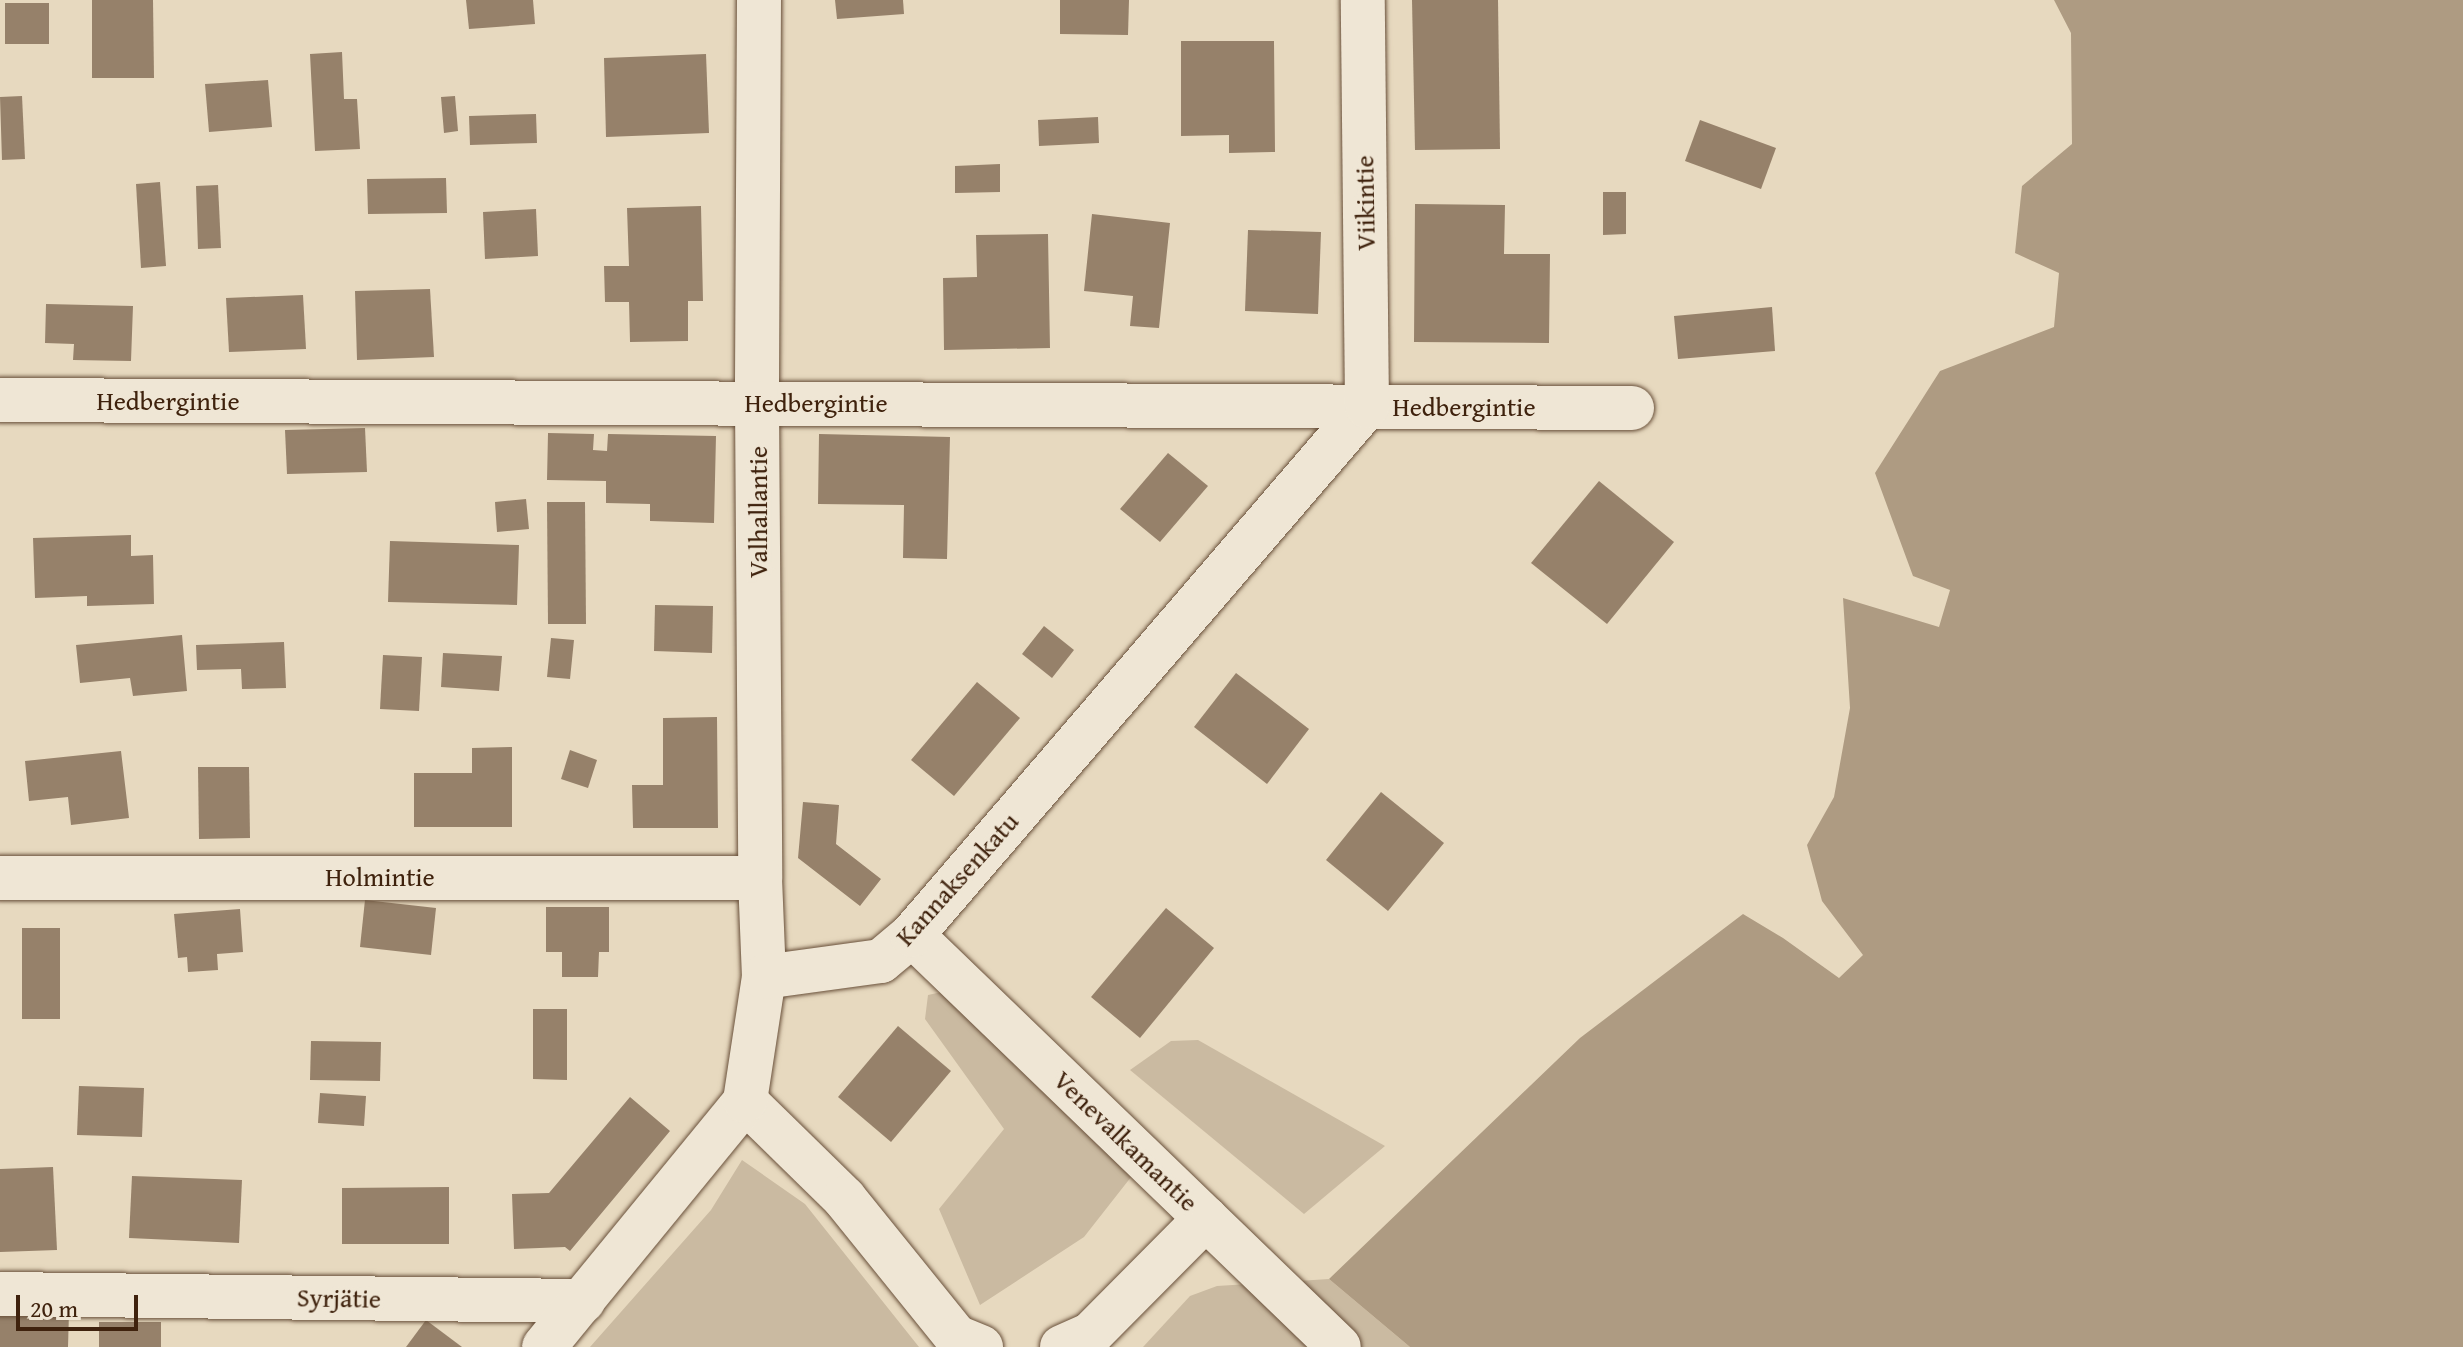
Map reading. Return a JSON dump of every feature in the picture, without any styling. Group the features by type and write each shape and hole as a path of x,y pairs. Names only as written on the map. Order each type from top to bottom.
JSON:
{"street":[{"name":"Valhallantie","path":"759,0 757,403 760,878 764,977"},
{"name":"Viikintie","path":"1363,0 1367,406"},
{"name":"Hedbergintie","path":"0,400 1632,408"},
{"name":"Kannaksenkatu","path":"764,977 881,961 912,935 1367,406"},
{"name":"Holmintie","path":"0,878 760,878"},
{"name":"Venevalkamantie","path":"912,935 1339,1347"},
{"path":"544,1347 745,1101 764,977"},
{"path":"745,1101 844,1198 956,1337 981,1347"},
{"path":"1062,1347 1091,1334 1206,1218"},
{"name":"Syrjätie","path":"0,1294 583,1301"}],"shaded area":[{"path":"2054,0 2463,0 2463,1347 1410,1347 1329,1279 1580,1038 1743,914 1839,978 1863,955 1822,901 1807,845 1834,797 1850,708 1843,598 1939,627 1950,590 1913,576 1875,473 1940,371 2054,327 2059,273 2015,253 2022,186 2072,144 2071,33"},
{"path":"951,990 1135,1172 1084,1237 980,1305 939,1209 1004,1129 925,1019 928,995"},
{"path":"1198,1040 1385,1146 1304,1214 1130,1070 1171,1041"},
{"path":"742,1160 805,1204 919,1347 590,1347 711,1210"},
{"path":"1329,1279 1410,1347 1143,1347 1190,1296 1217,1286"}],"building":[{"path":"92,0 153,0 154,78 92,78"},
{"path":"466,0 533,0 535,24 469,29"},
{"path":"835,0 903,0 904,14 837,19"},
{"path":"1060,0 1129,0 1128,35 1060,34"},
{"path":"1412,0 1498,0 1500,149 1415,150"},
{"path":"5,3 49,3 49,44 5,44"},
{"path":"1181,41 1274,41 1275,152 1229,153 1229,135 1181,136"},
{"path":"342,52 344,99 357,99 360,149 315,151 310,54"},
{"path":"706,54 709,133 606,137 604,58"},
{"path":"268,80 272,127 209,132 205,84"},
{"path":"22,96 25,159 2,160 0,97"},
{"path":"455,96 458,131 444,133 441,97"},
{"path":"536,114 537,143 470,145 469,116"},
{"path":"1098,117 1099,143 1039,146 1038,120"},
{"path":"1700,120 1776,148 1761,189 1685,161"},
{"path":"1000,164 1000,192 955,193 955,166"},
{"path":"446,178 447,213 368,214 367,179"},
{"path":"160,182 166,266 141,268 136,184"},
{"path":"218,185 221,248 198,249 196,186"},
{"path":"1603,192 1626,192 1626,234 1603,235"},
{"path":"1415,204 1505,205 1504,254 1550,254 1549,343 1414,342"},
{"path":"701,206 703,301 688,301 688,341 630,342 629,302 605,302 604,266 629,266 627,208"},
{"path":"536,209 538,256 485,259 483,212"},
{"path":"1092,214 1170,223 1159,328 1130,326 1133,296 1084,291"},
{"path":"1248,230 1321,232 1318,314 1245,311"},
{"path":"1048,234 1050,348 944,350 943,278 977,277 976,235"},
{"path":"430,289 434,357 357,360 355,291"},
{"path":"303,295 306,349 229,352 226,298"},
{"path":"46,304 133,306 131,361 73,360 74,344 45,343"},
{"path":"1772,307 1775,351 1678,359 1674,316"},
{"path":"365,428 367,472 287,474 285,430"},
{"path":"548,433 594,434 593,450 607,451 608,434 716,436 714,523 650,521 650,504 606,503 606,481 547,480"},
{"path":"819,434 950,437 947,559 903,558 904,505 818,504"},
{"path":"1168,453 1208,486 1160,542 1120,509"},
{"path":"1599,481 1674,542 1607,624 1531,563"},
{"path":"526,499 529,529 497,532 495,502"},
{"path":"547,502 585,502 586,624 548,624"},
{"path":"131,535 131,556 153,555 154,604 87,606 87,596 35,598 33,538"},
{"path":"390,541 519,545 517,605 388,602"},
{"path":"655,605 713,606 712,653 654,651"},
{"path":"1044,626 1074,650 1052,678 1022,654"},
{"path":"182,635 187,691 133,696 130,678 80,683 76,645"},
{"path":"551,638 574,640 570,679 547,677"},
{"path":"284,642 286,688 242,689 241,669 197,670 196,645"},
{"path":"443,653 502,656 499,691 441,687"},
{"path":"383,655 422,657 419,711 380,709"},
{"path":"1236,673 1309,729 1267,784 1194,727"},
{"path":"977,682 1020,718 954,796 911,760"},
{"path":"717,717 718,828 633,828 632,785 663,785 663,718"},
{"path":"512,747 512,827 414,827 414,773 472,773 472,748"},
{"path":"570,750 597,760 588,788 561,779"},
{"path":"121,751 129,818 71,825 68,797 29,801 25,761"},
{"path":"198,767 249,767 250,838 199,839"},
{"path":"1381,792 1444,843 1388,911 1326,860"},
{"path":"803,802 839,805 836,844 881,879 860,906 798,858"},
{"path":"365,900 436,908 431,955 360,947"},
{"path":"546,907 609,907 609,952 599,952 598,977 562,977 562,952 546,952"},
{"path":"1166,908 1214,948 1140,1038 1091,997"},
{"path":"240,909 243,952 217,954 218,970 188,972 187,957 178,958 174,914"},
{"path":"22,928 60,928 60,1019 22,1019"},
{"path":"533,1009 567,1009 567,1080 533,1079"},
{"path":"898,1026 951,1071 891,1142 838,1097"},
{"path":"311,1041 381,1042 380,1081 310,1080"},
{"path":"79,1086 144,1088 142,1137 77,1135"},
{"path":"320,1093 366,1096 364,1126 318,1123"},
{"path":"630,1097 670,1131 570,1251 565,1247 514,1249 512,1194 549,1193"},
{"path":"53,1167 57,1250 0,1252 0,1169"},
{"path":"132,1176 242,1180 239,1243 129,1238"},
{"path":"449,1187 449,1244 342,1244 342,1188"},
{"path":"0,1309 69,1312 68,1347 0,1347"},
{"path":"426,1320 462,1347 406,1347"},
{"path":"99,1322 161,1322 161,1347 99,1347"}]}
